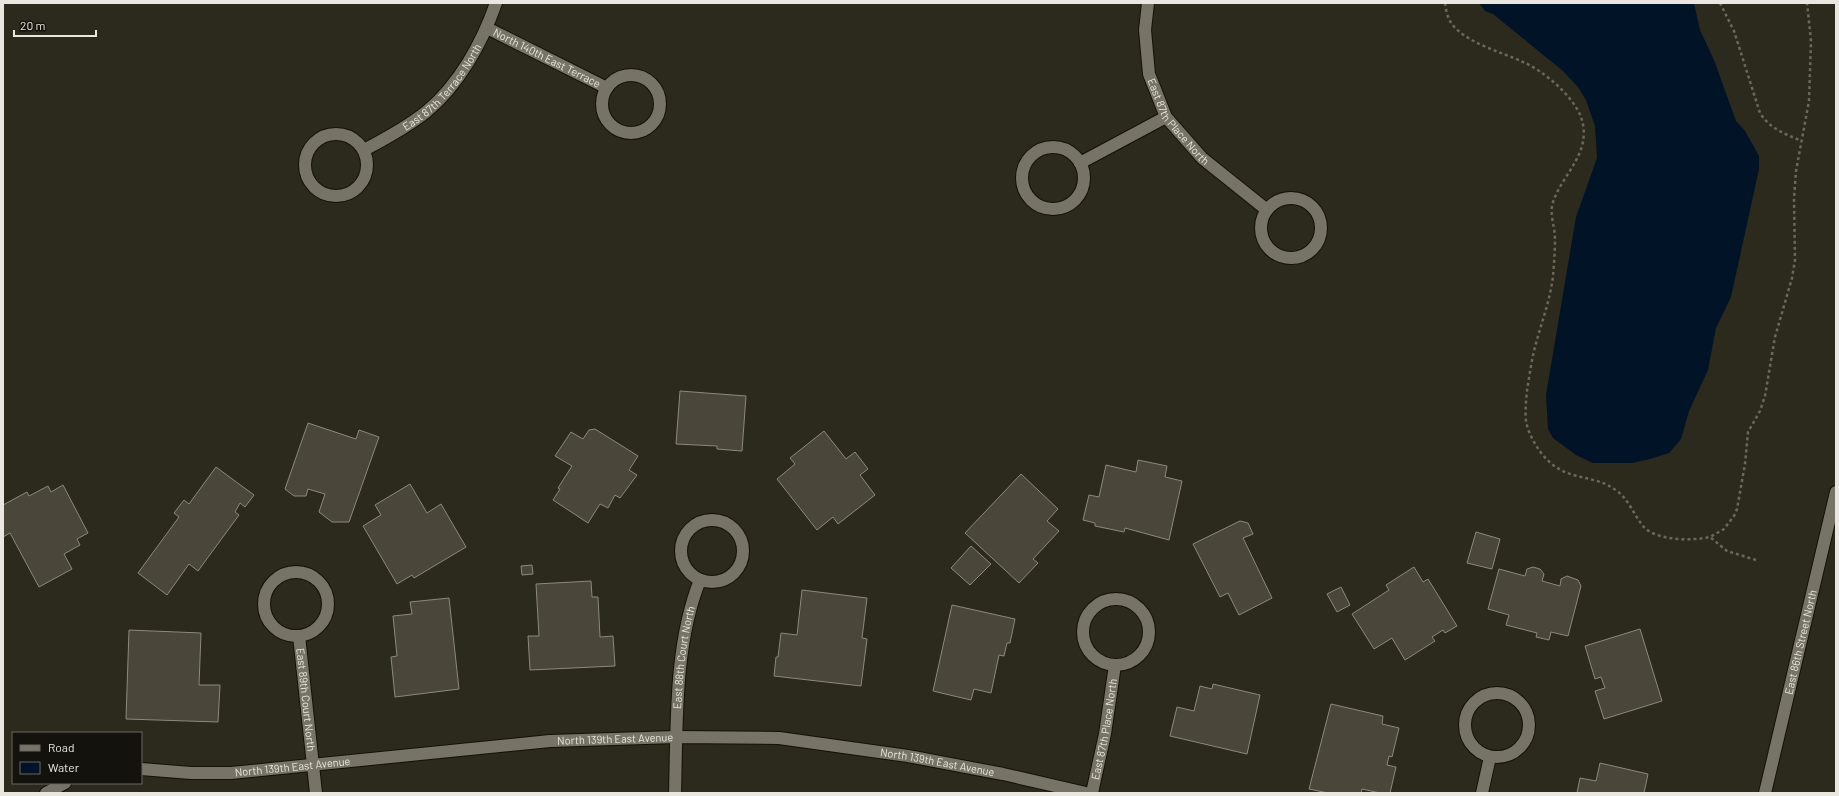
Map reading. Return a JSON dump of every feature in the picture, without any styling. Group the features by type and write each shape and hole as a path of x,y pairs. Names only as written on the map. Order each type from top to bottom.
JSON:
{"street":[{"name":"East 87th Terrace North","path":"364,150 391,136 427,111 458,78 487,28 496,3"},
{"name":"East 87th Place North","path":"1148,3 1145,30 1149,74 1166,117 1202,158 1267,210"},
{"name":"North 140th East Terrace","path":"487,28 607,88"},
{"name":"North 140th East Terrace","path":"631,74 645,78 654,85 660,98 660,109 656,119 646,129 635,133 617,130 607,120 603,109 602,98 607,88 614,80 624,75 631,74"},
{"path":"1080,163 1166,117"},
{"path":"337,134 348,136 358,142 364,150 368,160 366,175 363,182 355,191 340,196 328,196 314,188 305,171 307,155 312,144 321,137 337,134"},
{"path":"1047,147 1063,148 1073,154 1080,163 1084,174 1083,186 1078,197 1066,206 1058,209 1042,208 1032,201 1025,192 1022,181 1022,169 1028,159 1040,149 1047,147"},
{"path":"1288,198 1299,199 1309,204 1317,212 1321,227 1321,234 1314,248 1302,257 1294,258 1283,257 1273,252 1267,247 1262,237 1261,222 1267,210 1277,201 1288,198"},
{"name":"East 86th Street North","path":"1765,793 1836,492"},
{"path":"712,520 723,523 736,532 741,542 743,550 740,565 723,580 711,582 700,580 690,574 683,564 681,549 684,538 691,529 701,522 712,520"},
{"name":"East 89th Court North","path":"294,572 305,574 316,580 325,592 327,600 326,612 321,623 313,631 300,636 286,635 275,629 268,620 264,608 265,596 270,585 279,577 294,572"},
{"name":"East 88th Court North","path":"675,793 678,683 691,603 700,580"},
{"name":"East 87th Place North","path":"1116,598 1129,601 1139,608 1146,618 1149,630 1146,646 1141,653 1127,663 1115,665 1099,661 1092,655 1085,645 1082,633 1086,617 1093,607 1104,600 1116,598"},
{"name":"East 89th Court North","path":"300,636 316,793"},
{"name":"East 87th Place North","path":"1092,793 1105,734 1115,665"},
{"path":"1494,692 1507,694 1518,700 1525,709 1529,720 1527,736 1521,747 1514,752 1503,756 1490,756 1480,752 1468,741 1465,729 1466,717 1470,706 1483,695 1494,692"},
{"name":"North 139th East Avenue","path":"142,769 191,773 231,773 550,741 676,737 779,738 908,756 1003,774 1086,793"},
{"path":"1482,793 1490,756"},
{"path":"46,793 63,784"}],"path":[{"path":"1445,3 1450,21 1454,26 1467,36 1483,45 1525,62 1543,74 1560,88 1571,100 1578,110 1583,123 1584,138 1582,150 1556,195 1551,214 1555,239 1553,277 1547,308 1534,351 1526,410 1526,421 1533,442 1552,464 1565,473 1602,483 1615,489 1626,500 1643,526 1652,534 1690,540 1710,537 1721,531 1730,523 1737,508 1745,464 1748,432 1760,411 1766,396 1775,337 1792,278 1795,260 1794,199 1796,171 1809,101 1811,41 1807,3"},
{"path":"1720,3 1738,43 1760,113 1765,122 1778,131 1802,141"},
{"path":"1710,537 1727,552 1756,560"}],"water":[{"path":"1479,3 1694,3 1700,30 1714,60 1736,121 1745,131 1759,156 1759,169 1731,297 1716,328 1708,370 1689,411 1681,439 1669,453 1632,463 1593,463 1576,455 1553,438 1548,429 1546,395 1576,217 1597,158 1595,126 1586,100 1578,87 1563,71 1493,14 1485,11"}],"building":[{"path":"680,391 746,396 742,451 717,449 717,446 676,444"},
{"path":"308,423 356,439 359,430 379,437 349,522 332,522 319,512 325,494 308,489 306,496 294,496 285,489"},
{"path":"595,429 638,456 629,470 637,475 620,498 615,495 608,508 600,504 588,523 553,500 560,489 558,488 572,466 555,456 571,432 583,439 589,430"},
{"path":"824,431 846,459 855,452 868,469 860,475 875,495 838,524 833,517 817,530 777,479 795,464 790,458"},
{"path":"1138,460 1167,466 1165,477 1182,481 1169,540 1125,528 1124,532 1095,526 1095,523 1083,520 1089,495 1099,497 1106,465 1136,472"},
{"path":"216,467 254,495 245,507 240,503 235,512 239,515 198,571 189,564 167,595 138,573 179,517 174,513 184,500 189,504"},
{"path":"1021,474 1058,509 1047,521 1059,531 1033,559 1038,563 1019,583 965,533"},
{"path":"410,484 427,513 441,504 466,547 414,578 412,575 397,584 363,526 381,515 375,505"},
{"path":"63,485 88,533 77,539 80,545 64,554 72,569 39,587 10,533 3,537 3,505 27,492 29,496 48,486 51,492"},
{"path":"1240,521 1248,523 1253,534 1243,538 1272,598 1239,615 1228,593 1220,597 1193,544"},
{"path":"1476,532 1500,539 1492,569 1467,563"},
{"path":"971,546 991,564 970,585 951,568"},
{"path":"532,565 533,574 522,575 521,566"},
{"path":"1414,567 1423,582 1428,579 1457,626 1445,633 1443,630 1432,637 1435,641 1405,660 1392,638 1374,649 1352,614 1389,590 1386,585"},
{"path":"1533,567 1540,569 1544,574 1542,581 1560,586 1561,579 1567,576 1578,580 1581,586 1568,636 1551,632 1549,640 1536,637 1537,633 1506,625 1509,615 1488,609 1499,569 1525,576 1527,569"},
{"path":"591,581 592,597 598,597 600,637 613,636 615,666 530,670 528,636 539,636 536,584"},
{"path":"1341,587 1350,605 1337,612 1327,594"},
{"path":"802,590 867,598 862,638 867,639 861,686 774,676 781,633 797,635"},
{"path":"449,598 459,689 395,697 391,657 397,656 393,616 412,614 410,602"},
{"path":"952,605 1015,619 1010,643 1007,643 1004,656 999,655 991,693 974,689 971,700 933,691"},
{"path":"1640,629 1662,701 1604,719 1595,691 1605,688 1601,677 1595,679 1585,646"},
{"path":"129,630 201,633 199,685 220,685 218,722 126,719"},
{"path":"1213,684 1260,695 1247,754 1170,736 1177,707 1194,711 1200,686 1212,689"},
{"path":"1331,704 1383,716 1382,724 1399,728 1392,757 1389,756 1387,765 1396,767 1390,793 1380,793 1362,789 1361,793 1328,793 1309,789"},
{"path":"1600,763 1648,774 1644,793 1577,793 1580,778 1596,781"}]}
